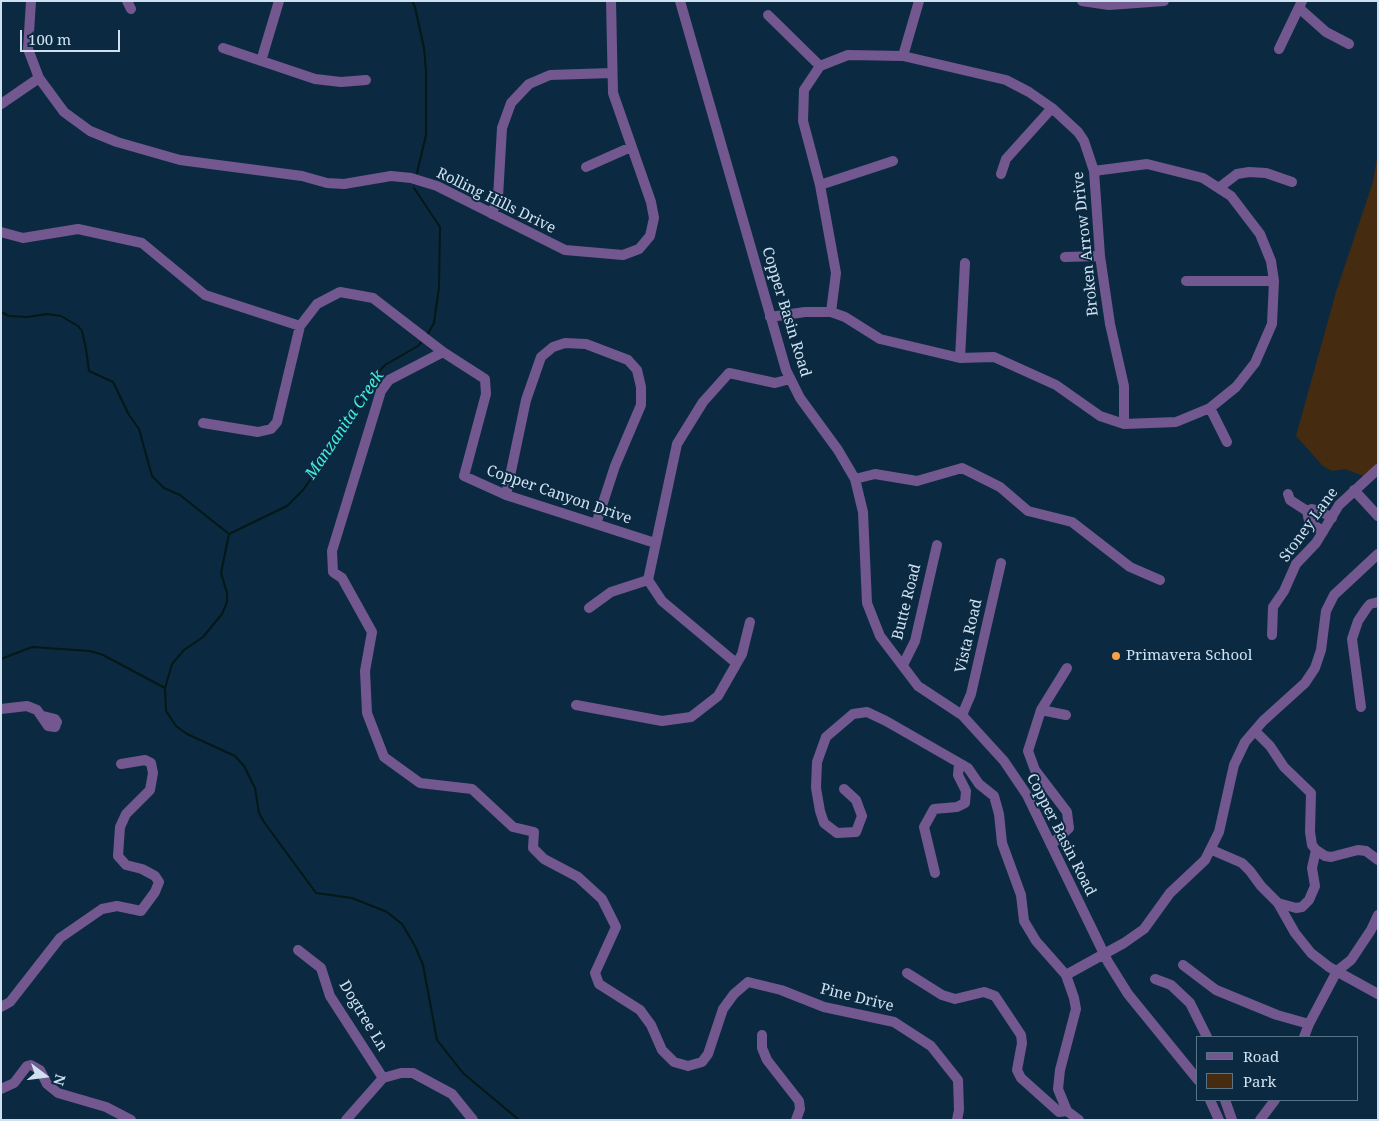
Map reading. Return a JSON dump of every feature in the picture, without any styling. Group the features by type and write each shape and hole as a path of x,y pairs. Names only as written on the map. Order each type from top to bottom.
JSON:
{"street":[{"name":"Rolling Hills Drive","path":"31,1 28,48 39,78 64,112 90,131 117,142 180,160 302,176 327,183 344,184 391,176 411,178 437,186 564,250 623,255 639,249 650,236 654,218 651,202 613,93 611,1"},
{"path":"260,61 279,1"},
{"name":"Copper Basin Road","path":"680,1 770,317 790,379 800,398 838,450 855,480 863,512 867,602 880,636 918,686 962,715 1004,761 1027,795 1104,953 1128,994 1196,1078"},
{"path":"903,56 919,1"},
{"path":"1082,1 1102,3 1164,1"},
{"path":"1279,49 1301,5 1326,32 1349,44"},
{"path":"768,15 820,66 804,90 803,122 820,185 836,273 831,312"},
{"path":"223,48 316,79 341,82 366,80"},
{"name":"Broken Arrow Drive","path":"820,66 848,55 903,56 1006,80 1029,92 1063,116 1084,141 1094,171 1100,256 1110,324 1124,386 1124,424"},
{"path":"492,214 498,198 502,128 511,103 529,84 550,75 612,73"},
{"path":"1,104 39,78"},
{"path":"1001,174 1006,160 1052,108"},
{"path":"586,166 632,147"},
{"path":"820,185 893,161"},
{"path":"770,317 804,312 831,312 845,317 880,339 960,358 994,357 1014,364 1056,385 1100,416 1124,424 1176,422 1210,408 1236,387 1255,363 1272,324 1274,282 1271,261 1260,234 1231,196 1220,187 1203,178 1147,164 1094,171"},
{"path":"1220,187 1237,174 1249,172 1266,172 1292,182"},
{"path":"1,232 23,238 78,229 142,243 205,295 300,326 277,422 271,429 258,432 203,423"},
{"path":"1065,257 1100,256"},
{"path":"960,358 965,263"},
{"path":"1186,281 1274,282"},
{"name":"Copper Canyon Drive","path":"300,326 317,304 340,292 374,298 443,352 485,379 486,394 464,476 506,495 655,543"},
{"path":"506,495 526,400 541,357 553,347 566,343 586,344 628,360 637,370 641,387 641,405 615,466 596,524"},
{"name":"Pine Drive","path":"443,352 390,380 381,391 332,551 333,572 342,578 372,632 365,671 367,713 384,757 420,783 472,789 513,827 534,832 533,848 544,859 578,877 602,899 616,927 595,973 598,984 640,1010 651,1025 662,1050 674,1062 688,1066 702,1062 708,1054 723,1009 734,994 748,982 781,990 824,1007 894,1022 931,1046 958,1080 959,1110 956,1120"},
{"path":"736,663 662,601 648,580 655,543 677,444 703,402 728,374 774,383 790,379"},
{"path":"1210,408 1227,442"},
{"path":"855,480 875,474 917,481 962,468 1000,487 1028,511 1072,522 1130,567 1160,580"},
{"name":"Stoney Lane","path":"1272,635 1274,607 1284,591 1296,564 1316,543 1340,505 1378,469"},
{"path":"1354,490 1378,516"},
{"path":"1288,494 1290,500 1307,511 1309,521 1323,532"},
{"path":"1365,502 1378,507"},
{"path":"1307,511 1312,509 1320,511 1332,518"},
{"name":"Butte Road","path":"903,665 915,641 937,545"},
{"path":"1066,975 1124,943 1144,929 1170,893 1197,870 1212,850 1219,832 1234,765 1245,742 1254,731 1305,683 1315,668 1321,650 1326,611 1334,595 1378,554"},
{"name":"Vista Road","path":"962,715 971,694 1001,563"},
{"path":"589,608 611,592 648,580"},
{"path":"1361,707 1352,639 1358,621 1366,609 1370,604 1378,602"},
{"path":"576,705 662,721 691,717 718,696 742,654 750,622"},
{"path":"1051,845 1069,828 1067,812 1035,770 1028,751 1041,710 1067,668"},
{"path":"1,709 27,706 42,716"},
{"path":"1041,710 1066,715"},
{"path":"844,789 856,800 862,816 856,832 836,833 824,822 820,811 816,788 817,762 826,737 853,714 867,712 968,768 979,784 994,796 999,814 1002,843 1021,895 1024,921 1036,941 1066,975 1076,1009 1060,1070 1058,1089 1067,1110 1079,1120"},
{"path":"1254,731 1270,746 1284,767 1311,792 1310,832 1312,845 1316,850 1325,856 1331,857 1358,850 1366,851 1378,860"},
{"path":"1,1007 10,1002 60,938 73,928 102,909 116,906 141,911 156,892 159,882 155,876 142,869 126,865 118,856 120,827 150,790 153,773 151,763 145,760 122,764"},
{"path":"935,873 924,827 934,809 957,808 965,803 966,791 958,775 959,764"},
{"path":"1212,850 1242,863 1278,903 1302,944 1337,971 1378,994"},
{"path":"1278,903 1296,908 1302,907 1308,900 1315,886 1312,868 1316,850"},
{"path":"1304,1036 1337,971 1351,960 1371,930 1378,915"},
{"name":"Dogtree Ln","path":"298,950 321,968 330,996 383,1078"},
{"path":"1182,965 1216,990 1268,1011 1309,1024"},
{"path":"907,973 942,995 955,1000 984,992 994,996 1021,1035 1022,1043 1017,1070 1021,1078 1059,1112 1067,1110"},
{"path":"1155,979 1171,985 1190,1003 1207,1036"},
{"path":"762,1035 762,1048 767,1060 799,1101 800,1109 796,1120"},
{"path":"1,1089 14,1083 27,1066 31,1065 40,1070 47,1084 58,1092 106,1107 131,1120"},
{"path":"346,1120 383,1078 401,1073 413,1073 433,1082 452,1094 473,1120"},
{"path":"1210,1101 1219,1120"},
{"path":"1224,1101 1232,1120"},
{"path":"1260,1120 1274,1101"}],"green space":[{"path":"1378,152 1378,463 1366,477 1345,469 1332,471 1323,466 1296,436 1336,292 1373,182"}],"waterway":[{"name":"Manzanita Creek","path":"412,1 424,48 426,71 426,135 417,173"},
{"name":"Manzanita Creek","path":"414,188 440,227 439,287 434,323 427,335"},
{"path":"1,312 9,316 27,317 47,314 61,316 78,326 82,331 89,371 113,382 129,415 139,429 152,476 164,488 180,495 229,534"},
{"name":"Manzanita Creek","path":"422,341 418,346 385,365 373,378 332,449 303,490 287,506 229,534 221,573 227,593 227,602 222,614 203,637 184,650 172,664 165,688 166,711 176,726 187,734 235,756 244,766 255,788 259,813 264,822 316,893 352,898 387,912 402,924 415,946 423,965 437,1040 463,1073 519,1120"},
{"path":"1,659 32,647 90,651 103,655 165,688"}],"place":[{"name":"Primavera School","path":"1116,656"}]}
